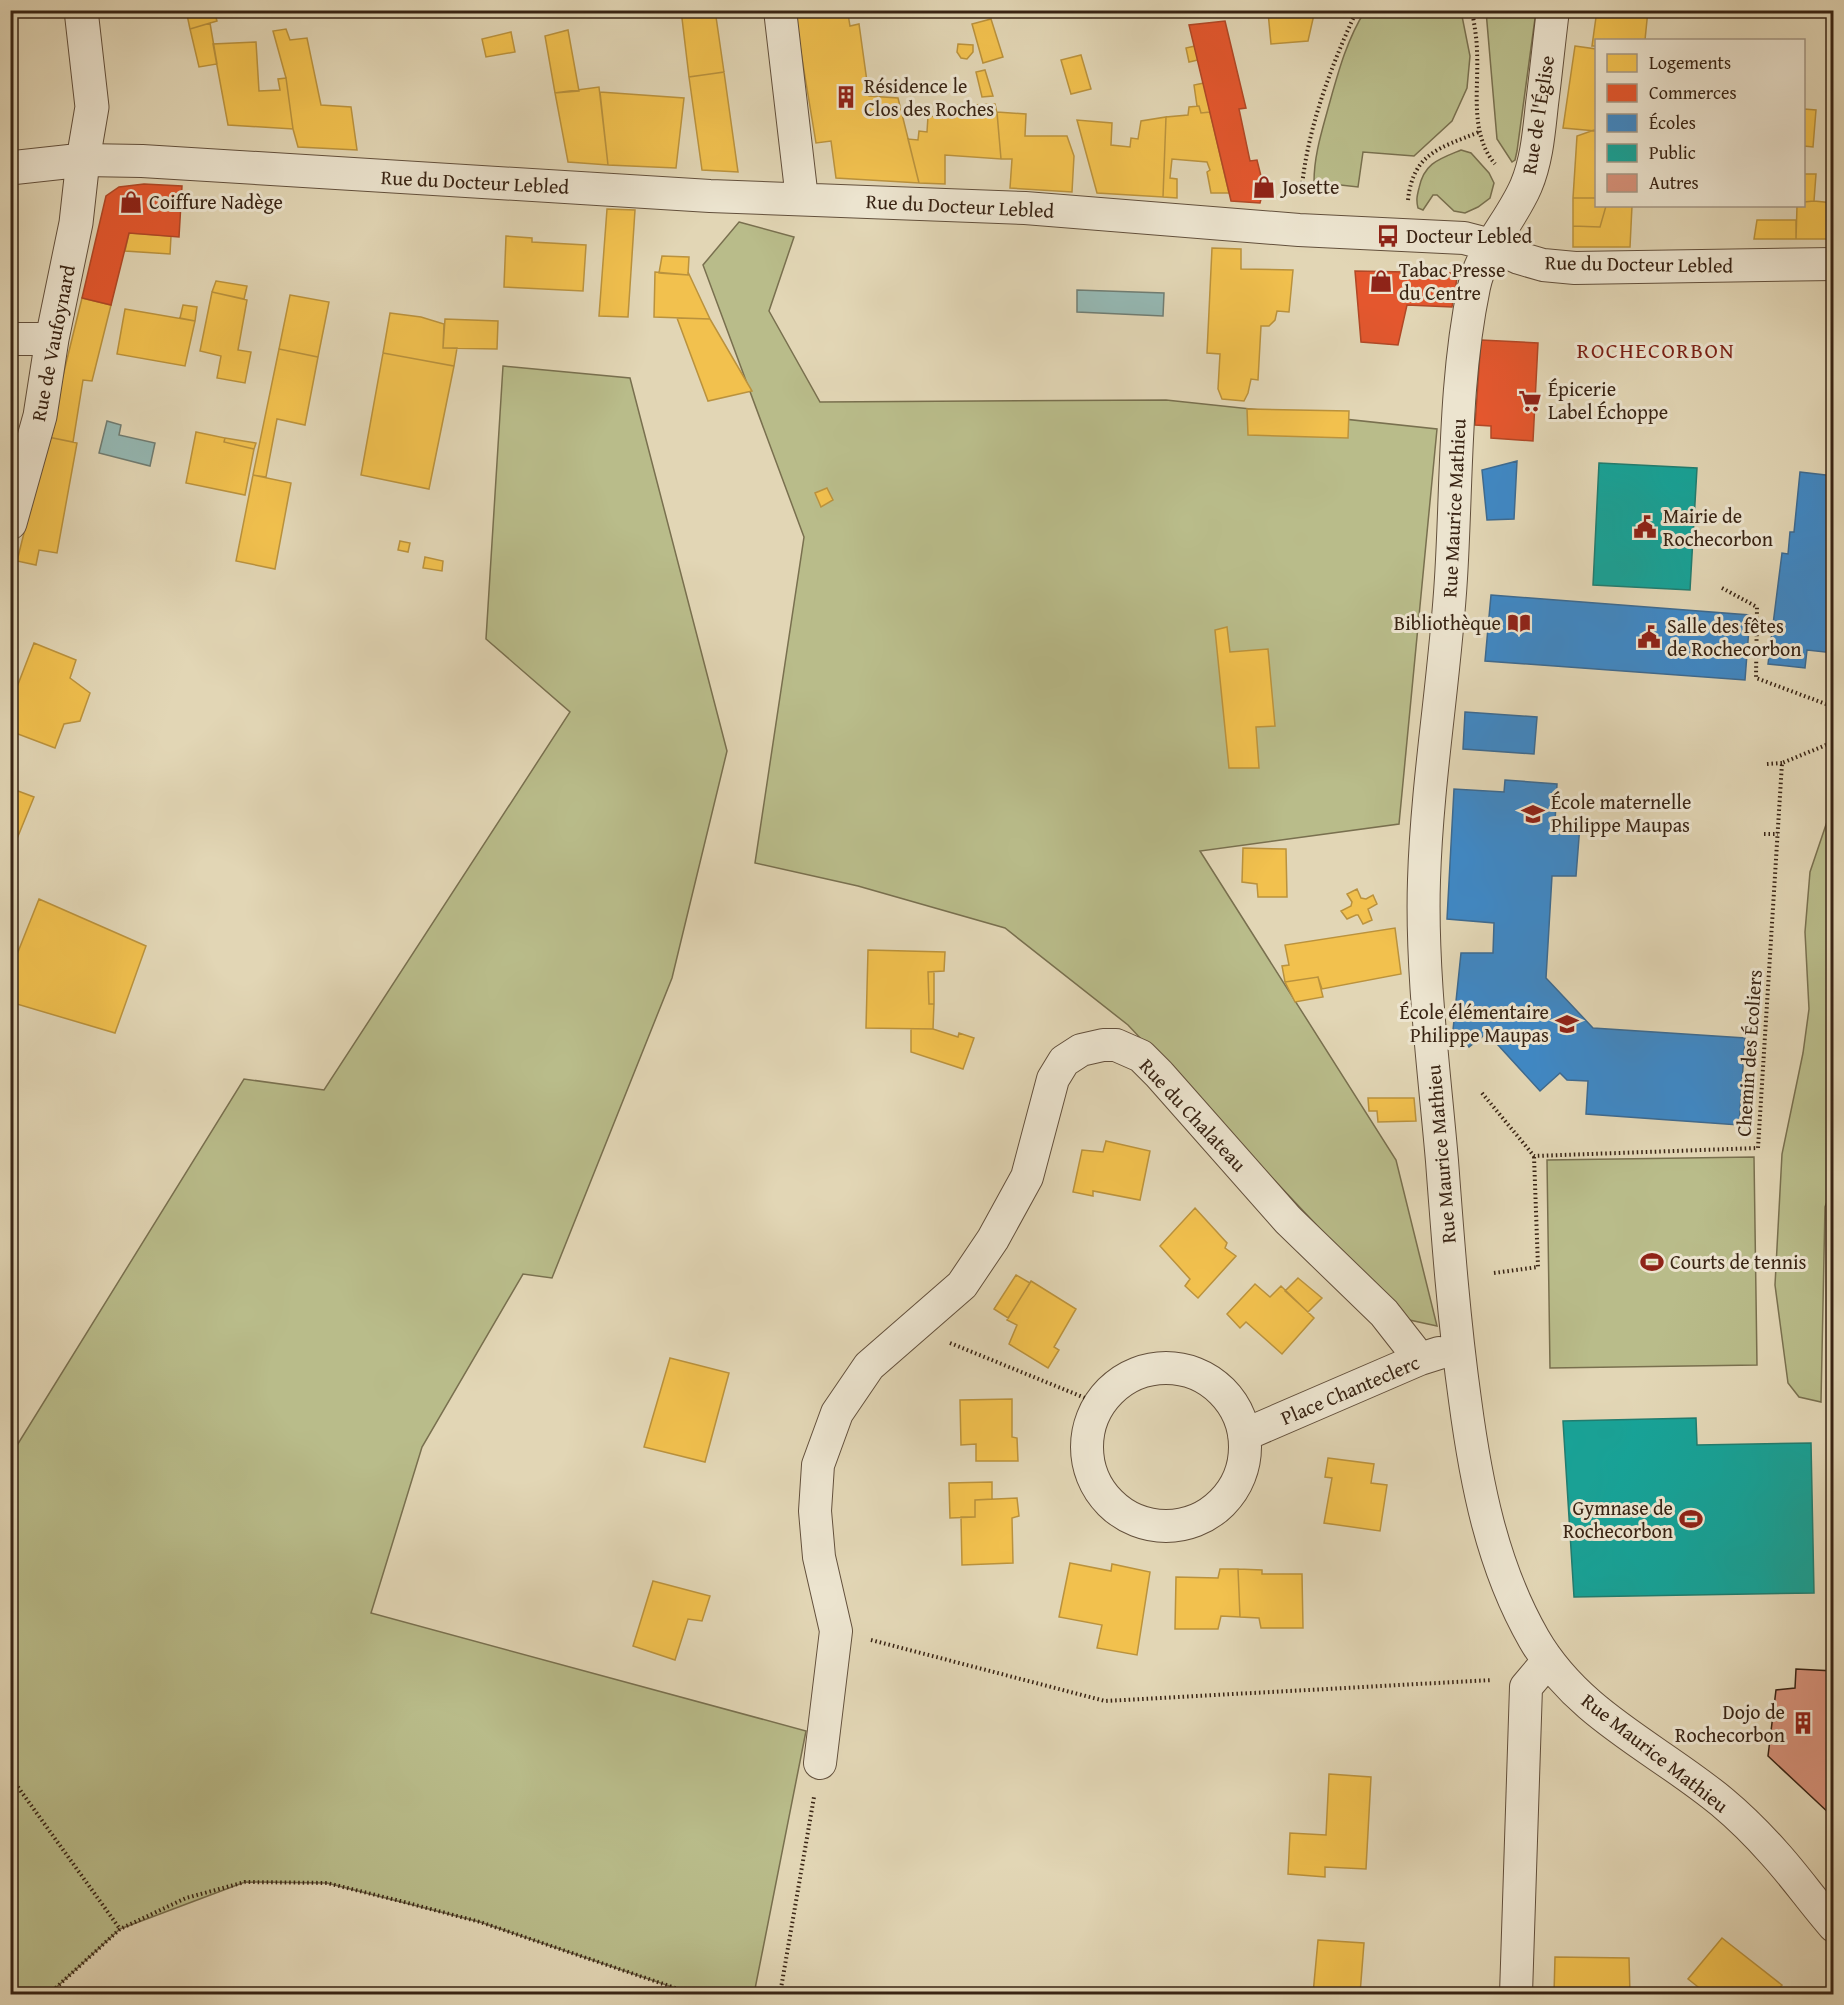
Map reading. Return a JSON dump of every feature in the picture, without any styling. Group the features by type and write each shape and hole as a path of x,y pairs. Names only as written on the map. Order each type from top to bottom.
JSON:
{"street":[{"name":"Rue de Vaufoynard","path":"10,523 40,416 52,339 76,223 92,107 81,10"},
{"path":"780,10 802,199"},
{"name":"Rue de l'Église","path":"1491,245 1525,188 1534,162 1553,10"},
{"path":"10,168 83,160"},
{"name":"Rue du Docteur Lebled","path":"83,160 142,161 686,194 1025,208 1299,230 1405,237 1464,238 1491,245 1519,258 1543,265 1575,268 1833,264"},
{"name":"Rue Maurice Mathieu","path":"1491,245 1475,283 1465,346 1457,430 1451,584 1430,792 1424,880 1425,951 1458,1351 1481,1497 1497,1558 1516,1604 1548,1661 1574,1690 1613,1725 1664,1758 1723,1803 1774,1852 1833,1926"},
{"path":"10,339 52,339"},
{"name":"Rue du Chalateau","path":"820,1762 836,1631 819,1557 815,1511 818,1465 837,1413 868,1366 962,1285 993,1239 1027,1177 1053,1079 1064,1061 1081,1050 1103,1045 1116,1045 1141,1056 1288,1220 1384,1313 1420,1359"},
{"name":"Place Chanteclerc","path":"1244,1435 1420,1359 1434,1354 1458,1351"},
{"path":"1150,1368 1176,1368 1201,1375 1222,1390 1237,1411 1244,1435 1244,1462 1234,1487 1217,1508 1194,1521 1167,1526 1141,1523 1117,1510 1099,1490 1088,1466 1086,1440 1092,1415 1100,1404 1106,1393 1126,1377 1150,1368"},
{"path":"1516,1995 1527,1687 1548,1661"}],"path":[{"path":"1299,230 1302,178 1315,123 1337,52 1358,10"},
{"path":"1472,10 1477,50 1479,132 1490,158 1511,182 1525,188"},
{"path":"1405,237 1410,184 1420,162 1442,147 1479,132"},
{"path":"1722,588 1757,607 1756,678 1833,707"},
{"path":"1767,764 1782,763 1831,742 1833,722"},
{"name":"Chemin des Écoliers","path":"1534,1156 1758,1148 1782,763"},
{"path":"1764,834 1778,834"},
{"path":"1482,1093 1534,1156 1538,1267 1494,1273"},
{"path":"913,1328 1100,1404"},
{"path":"836,1631 1105,1701 1494,1680"},
{"path":"780,1995 820,1762"},
{"path":"10,1776 120,1929"},
{"path":"49,1995 120,1929 186,1898 244,1882 327,1883 480,1922 693,1995"}],"green space":[{"path":"1365,11 1461,11 1470,56 1467,88 1452,121 1414,156 1363,152 1358,187 1314,182 1319,143 1336,81 1348,45"},
{"path":"1486,11 1536,11 1517,151 1515,160 1512,162 1497,139"},
{"path":"1461,150 1471,153 1489,173 1494,183 1490,198 1465,213 1454,211 1437,195 1433,195 1423,210 1418,208 1417,196 1421,180 1429,167 1439,159"},
{"path":"739,222 794,237 769,311 820,402 1166,400 1437,429 1399,824 1200,851 1396,1160 1437,1326 1405,1319 1128,1025 1005,928 858,886 755,863 804,537 703,265"},
{"path":"503,366 630,378 727,751 672,978 552,1278 523,1274 422,1447 371,1613 806,1731 754,1994 693,1994 480,1922 327,1883 245,1882 120,1929 49,1994 11,1994 11,1455 244,1079 324,1090 570,712 486,639"},
{"path":"1833,804 1834,1183 1825,1207 1821,1402 1799,1397 1788,1383 1775,1285 1782,1154 1803,1053 1809,1009 1805,932 1810,872"},
{"name":"Courts de tennis","path":"1754,1157 1757,1365 1550,1368 1547,1160"}],"water":[{"path":"1077,290 1164,293 1163,316 1077,312"},
{"path":"107,421 121,425 119,435 155,443 150,466 99,453"}],"building: Logements":[{"path":"186,10 214,10 217,21 190,29"},
{"path":"681,10 715,10 724,72 689,77"},
{"name":"Résidence le Clos des Roches","path":"794,10 856,10 856,13 848,14 850,26 859,24 869,96 898,98 919,183 836,178 831,141 816,143"},
{"path":"1315,10 1308,41 1271,44 1268,12"},
{"path":"1597,10 1648,10 1645,39 1595,39 1595,46 1592,46"},
{"path":"991,19 1003,57 983,63 972,24"},
{"path":"210,23 217,64 199,67 190,29"},
{"path":"286,29 290,40 307,38 321,105 351,107 357,150 298,147 293,129 286,78 273,31"},
{"path":"568,30 579,91 555,93 545,36"},
{"path":"511,32 515,52 486,57 482,39"},
{"path":"256,42 259,91 280,90 278,79 286,78 293,129 228,125 213,44"},
{"path":"958,44 973,45 973,52 967,59 961,58 957,52"},
{"path":"1195,46 1198,60 1189,62 1186,48"},
{"path":"1575,46 1595,49 1595,131 1563,128"},
{"path":"1081,55 1091,89 1071,94 1061,60"},
{"path":"985,70 993,96 982,97 976,72"},
{"path":"724,72 738,172 702,170 689,77"},
{"path":"1204,83 1210,112 1201,113 1197,106 1194,85"},
{"path":"599,87 608,165 568,162 555,93"},
{"path":"600,92 684,98 676,168 608,165"},
{"path":"995,104 1001,159 945,155 945,184 919,183 908,139 918,140 919,131 927,132 928,116 954,118 954,111 970,113 971,105"},
{"path":"1199,106 1201,113 1210,112 1229,193 1211,193 1207,172 1210,170 1207,162 1172,159 1170,178 1177,179 1177,198 1163,197 1166,117 1188,115 1189,107"},
{"path":"1805,109 1816,110 1813,147 1805,146"},
{"path":"997,112 1026,114 1025,136 1067,136 1074,156 1072,192 1010,188 1012,159 1001,159"},
{"path":"1166,117 1163,197 1097,193 1077,120 1112,123 1111,145 1130,147 1131,138 1138,139 1141,121"},
{"path":"1595,130 1595,198 1573,198 1577,136"},
{"path":"1805,174 1816,174 1814,201 1805,202"},
{"path":"1573,198 1595,198 1595,207 1606,207 1600,227 1573,226"},
{"path":"1805,202 1834,203 1834,239 1796,239 1797,207 1805,207"},
{"path":"1606,207 1632,207 1630,247 1573,247 1573,226 1600,227"},
{"path":"607,209 635,210 628,317 599,316"},
{"path":"1757,220 1796,220 1796,239 1754,239"},
{"path":"129,233 171,236 170,254 125,251"},
{"path":"506,236 532,238 532,242 586,245 583,291 504,287"},
{"path":"1212,248 1241,249 1241,269 1293,270 1289,312 1277,311 1275,320 1269,326 1261,326 1258,380 1251,379 1244,401 1222,399 1218,389 1220,354 1207,353"},
{"path":"662,256 689,257 688,275 659,273"},
{"path":"655,272 688,275 688,272 710,319 654,317"},
{"path":"216,281 247,286 244,299 212,292"},
{"path":"212,292 247,300 238,350 251,352 245,383 217,378 221,356 200,351"},
{"path":"290,295 329,302 318,357 279,349"},
{"path":"82,298 111,305 92,381 83,380 73,442 48,437"},
{"path":"183,305 197,307 195,321 180,318"},
{"path":"125,309 195,321 185,366 117,354"},
{"path":"390,313 421,317 444,324 443,348 457,348 454,366 383,353"},
{"path":"677,318 710,319 752,391 708,401"},
{"path":"445,319 498,321 497,349 443,348"},
{"path":"279,349 318,357 305,425 277,419 266,477 253,475"},
{"path":"383,353 454,366 429,489 361,475"},
{"path":"1247,409 1349,411 1348,438 1248,435"},
{"path":"196,432 225,438 224,442 254,449 245,495 186,483"},
{"path":"48,437 77,443 57,553 39,550 36,565 17,561"},
{"path":"225,438 256,443 254,449 224,442"},
{"path":"253,475 291,483 275,569 236,561"},
{"path":"827,488 833,500 821,507 815,493"},
{"path":"400,541 410,543 408,552 398,550"},
{"path":"425,557 443,561 442,571 423,568"},
{"path":"1227,627 1230,652 1268,649 1275,726 1256,727 1259,768 1229,768 1215,630"},
{"path":"34,643 76,660 70,678 90,693 80,721 64,724 55,748 10,731 10,705"},
{"path":"10,788 34,797 12,851 10,850"},
{"path":"1243,848 1286,849 1287,897 1258,897 1257,884 1242,882"},
{"path":"1357,889 1361,898 1366,899 1373,895 1377,904 1368,909 1372,920 1363,924 1358,915 1347,919 1341,911 1351,906 1352,902 1347,894"},
{"path":"39,899 146,946 115,1033 10,1002 10,972"},
{"path":"1395,928 1401,974 1322,989 1318,977 1285,982 1282,966 1289,965 1285,945"},
{"path":"868,950 945,952 944,971 928,972 929,1004 934,1004 933,1029 866,1028"},
{"path":"928,972 934,972 934,1004 929,1004"},
{"path":"1318,977 1323,997 1295,1002 1285,982"},
{"path":"911,1029 933,1029 958,1037 959,1033 974,1038 963,1069 911,1052"},
{"path":"1368,1098 1414,1098 1416,1121 1378,1122 1377,1111 1369,1111"},
{"path":"1106,1141 1150,1151 1140,1200 1093,1191 1093,1196 1073,1192 1082,1150 1103,1152"},
{"path":"1195,1208 1227,1243 1225,1248 1236,1256 1198,1298 1185,1286 1190,1279 1160,1246"},
{"path":"1016,1275 1030,1283 1008,1318 994,1309"},
{"path":"1298,1278 1322,1298 1308,1312 1285,1291"},
{"path":"1031,1281 1076,1309 1054,1347 1059,1350 1048,1368 1009,1344 1017,1325 1007,1320"},
{"path":"1255,1284 1270,1297 1281,1286 1314,1318 1282,1354 1246,1322 1240,1328 1227,1314"},
{"path":"670,1358 729,1373 705,1462 644,1447"},
{"path":"1012,1399 1012,1437 1017,1438 1018,1461 976,1461 976,1444 961,1445 960,1400"},
{"path":"1328,1458 1374,1464 1371,1483 1387,1485 1380,1531 1324,1523 1332,1478 1325,1477"},
{"path":"992,1482 992,1499 975,1500 975,1517 950,1518 949,1483"},
{"path":"1017,1498 1019,1516 1012,1518 1013,1563 962,1565 961,1517 975,1517 975,1500"},
{"path":"1070,1563 1111,1571 1112,1564 1150,1572 1137,1655 1097,1648 1102,1625 1059,1617"},
{"path":"1220,1569 1238,1569 1240,1617 1221,1616 1218,1629 1175,1629 1176,1577 1218,1578"},
{"path":"1238,1569 1262,1570 1262,1574 1302,1574 1303,1628 1261,1628 1259,1618 1240,1617"},
{"path":"653,1581 710,1596 702,1621 688,1619 675,1660 633,1646"},
{"path":"1329,1774 1371,1777 1366,1869 1325,1867 1325,1877 1288,1874 1290,1833 1326,1835"},
{"path":"1722,1938 1782,1985 1774,1994 1707,1994 1688,1979"},
{"path":"1318,1940 1364,1943 1360,1994 1313,1994"},
{"path":"1555,1957 1629,1958 1630,1994 1554,1994"}],"building: Commerces":[{"path":"1225,21 1246,108 1239,109 1250,161 1257,160 1264,188 1260,203 1231,201 1189,25"},
{"path":"144,184 182,186 179,237 129,233 111,305 82,298 106,196 119,187"},
{"path":"1355,271 1458,273 1452,307 1407,305 1398,345 1361,342"},
{"path":"1481,340 1538,343 1533,441 1491,438 1491,426 1475,425"}],"building: Écoles":[{"path":"1517,461 1514,519 1487,520 1482,470"},
{"path":"1800,472 1834,476 1834,653 1807,650 1805,668 1768,664 1782,553 1788,554 1790,532 1794,532"},
{"path":"1491,595 1750,615 1745,680 1485,661"},
{"path":"1465,712 1537,717 1534,754 1463,749"},
{"path":"1505,780 1557,784 1555,822 1580,825 1576,876 1552,876 1546,978 1593,1028 1745,1038 1739,1125 1586,1114 1588,1081 1567,1080 1560,1073 1540,1091 1487,1033 1469,1047 1453,1030 1461,953 1493,953 1494,923 1447,919 1454,789 1504,792"}],"building: Public":[{"name":"Mairie de Rochecorbon","path":"1599,463 1697,468 1690,590 1593,585"},
{"name":"Gymnase de Rochecorbon","path":"1696,1418 1697,1445 1811,1443 1814,1593 1574,1597 1563,1421"}],"building: Autres":[{"name":"Dojo de Rochecorbon","path":"1796,1669 1834,1671 1834,1812 1831,1815 1768,1756 1776,1690 1795,1688"}],"place":[{"name":"Résidence le Clos des Roches","path":"846,97"},
{"name":"Josette","path":"1264,187"},
{"name":"Coiffure Nadège","path":"131,202"},
{"name":"Docteur Lebled","path":"1388,236"},
{"name":"Tabac Presse du Centre","path":"1381,281"},
{"name":"Épicerie Label Échoppe","path":"1530,401"},
{"name":"Mairie de Rochecorbon","path":"1645,527"},
{"name":"Bibliothèque","path":"1519,623"},
{"name":"Salle des fêtes de Rochecorbon","path":"1649,637"},
{"name":"École maternelle Philippe Maupas","path":"1533,814"},
{"name":"École élémentaire Philippe Maupas","path":"1567,1024"},
{"name":"Courts de tennis","path":"1652,1262"},
{"name":"Gymnase de Rochecorbon","path":"1691,1519"},
{"name":"Dojo de Rochecorbon","path":"1803,1723"}],"district":[{"name":"ROCHECORBON","path":"1656,350"}]}
